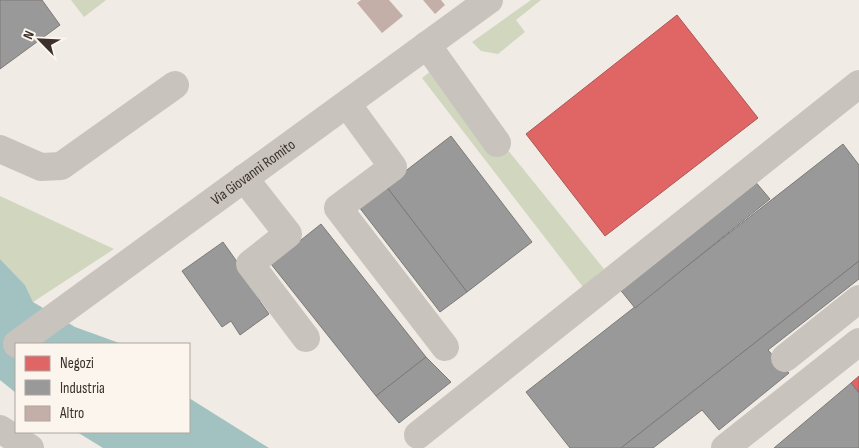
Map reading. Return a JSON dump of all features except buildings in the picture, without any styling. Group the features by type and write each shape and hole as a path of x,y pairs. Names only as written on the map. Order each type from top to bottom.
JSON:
{"street":[{"name":"Via Giovanni Romito","path":"20,343 426,46 484,1"},
{"path":"426,46 497,143"},
{"path":"418,435 859,84"},
{"path":"0,149 41,167 61,166 175,85"},
{"path":"347,104 393,167 338,208 445,346"},
{"path":"244,178 288,234 250,264 306,338"},
{"path":"786,358 859,300"},
{"path":"725,448 859,342"},
{"name":"Via Giovanni Romito","path":"0,357 15,346"},
{"path":"0,429 30,448"}],"green space":[{"path":"71,0 106,0 84,17"},
{"path":"531,0 541,0 516,20 525,32 498,54 481,51 472,42"},
{"path":"432,70 507,149 604,269 583,287 422,78"},
{"path":"0,196 114,249 33,302 25,285 0,259"}],"water":[{"path":"0,259 25,285 33,302 75,327 119,343 15,343 15,392 0,380"},
{"path":"190,399 269,448 103,448 79,433 190,433"}]}
